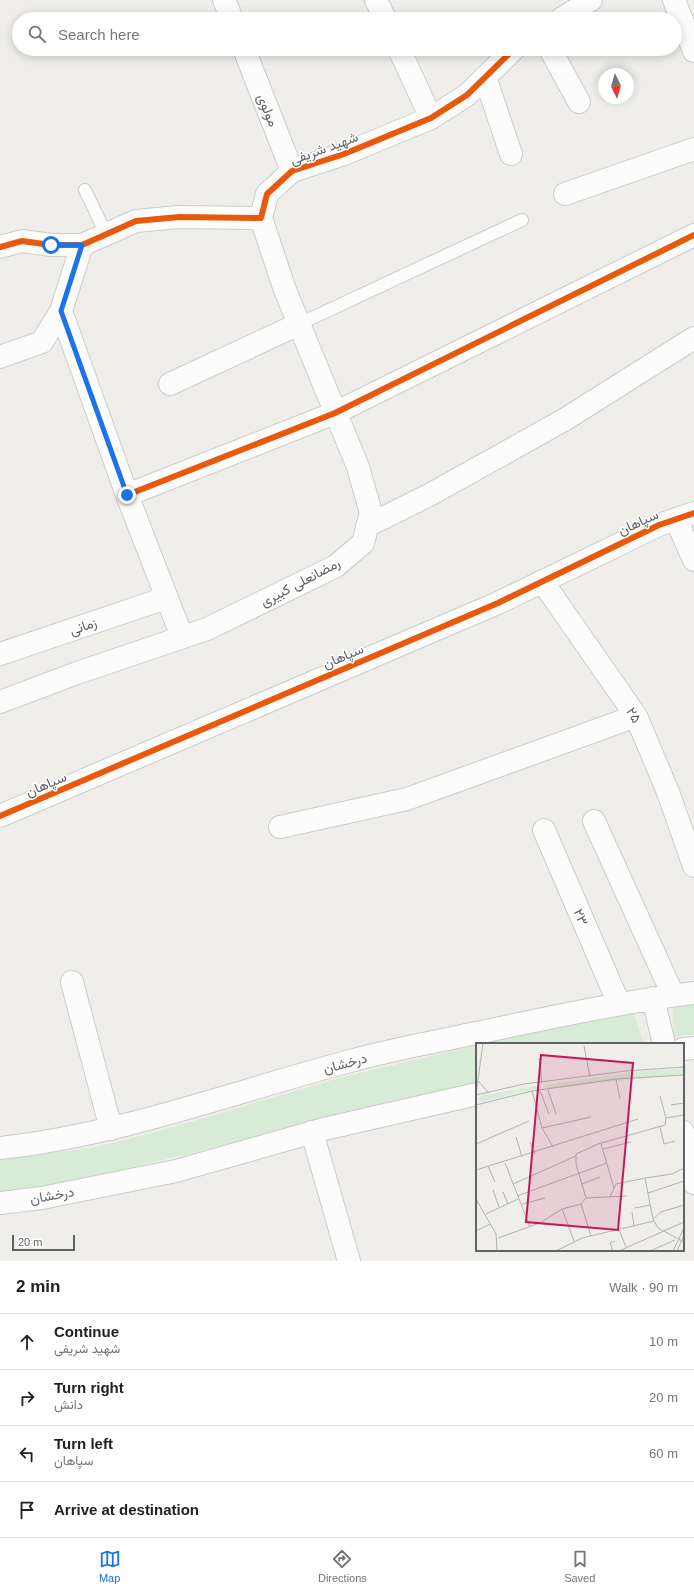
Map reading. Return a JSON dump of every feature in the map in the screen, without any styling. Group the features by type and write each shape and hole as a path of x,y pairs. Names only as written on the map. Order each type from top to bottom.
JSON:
{"street":[{"path":"224,0 229,12"},
{"path":"376,0 382,12"},
{"path":"572,12 591,0"},
{"path":"674,0 679,12"},
{"path":"682,20 694,51"},
{"name":"مولوی","path":"247,56 292,170"},
{"path":"402,56 431,118"},
{"name":"شهید شریفی","path":"261,218 267,194 292,170 344,154 431,118 467,95 507,56"},
{"path":"554,56 579,102"},
{"path":"485,77 511,154"},
{"path":"565,194 694,148"},
{"path":"0,247 22,241 51,245 82,245 136,221 179,217 261,218"},
{"name":"رمضانعلی کبیری","path":"0,702 77,673 207,629 336,566 363,542 371,513 358,467 299,324 261,218"},
{"path":"127,495 335,413 694,234"},
{"path":"0,357 42,342 61,311 82,245"},
{"path":"61,311 127,495 182,637"},
{"path":"170,384 299,324"},
{"path":"367,526 431,494 564,420 694,338"},
{"path":"685,516 694,560"},
{"name":"سپاهان","path":"0,816 498,603 659,525 685,516"},
{"name":"۲۵","path":"542,581 636,716 668,792 694,866"},
{"name":"زمانی","path":"0,654 166,598"},
{"path":"280,827 407,800 636,716"},
{"path":"594,821 673,995 664,1043"},
{"name":"۲۳","path":"544,830 619,1004"},
{"path":"72,982 111,1129"},
{"name":"درخشان","path":"0,1148 21,1146 111,1129 355,1059 554,1016 673,995"},
{"path":"684,1049 694,1048"},
{"name":"درخشان","path":"0,1203 42,1198 176,1171 312,1132 476,1094"},
{"path":"312,1132 349,1261"},
{"path":"684,1137 694,1183"}],"lane":[{"path":"85,190 106,234"},
{"path":"299,324 522,220"}],"green space":[{"path":"694,999 694,1034 674,1037 672,1003"},
{"path":"633,1012 644,1043 484,1043 534,1031"},
{"path":"476,1045 476,1083 364,1108 233,1143 84,1179 0,1193 0,1159 92,1148 160,1131 339,1078"}],"cycle path":[{"path":"0,247 22,241 51,245 82,245 136,221 179,217 261,218 267,194 292,171 344,154 431,118 467,95 507,56"},
{"path":"127,495 335,413 694,235"},
{"path":"0,816 498,603 659,525 694,513"}],"route":[{"path":"51,245 82,245 61,311 127,495"}]}
